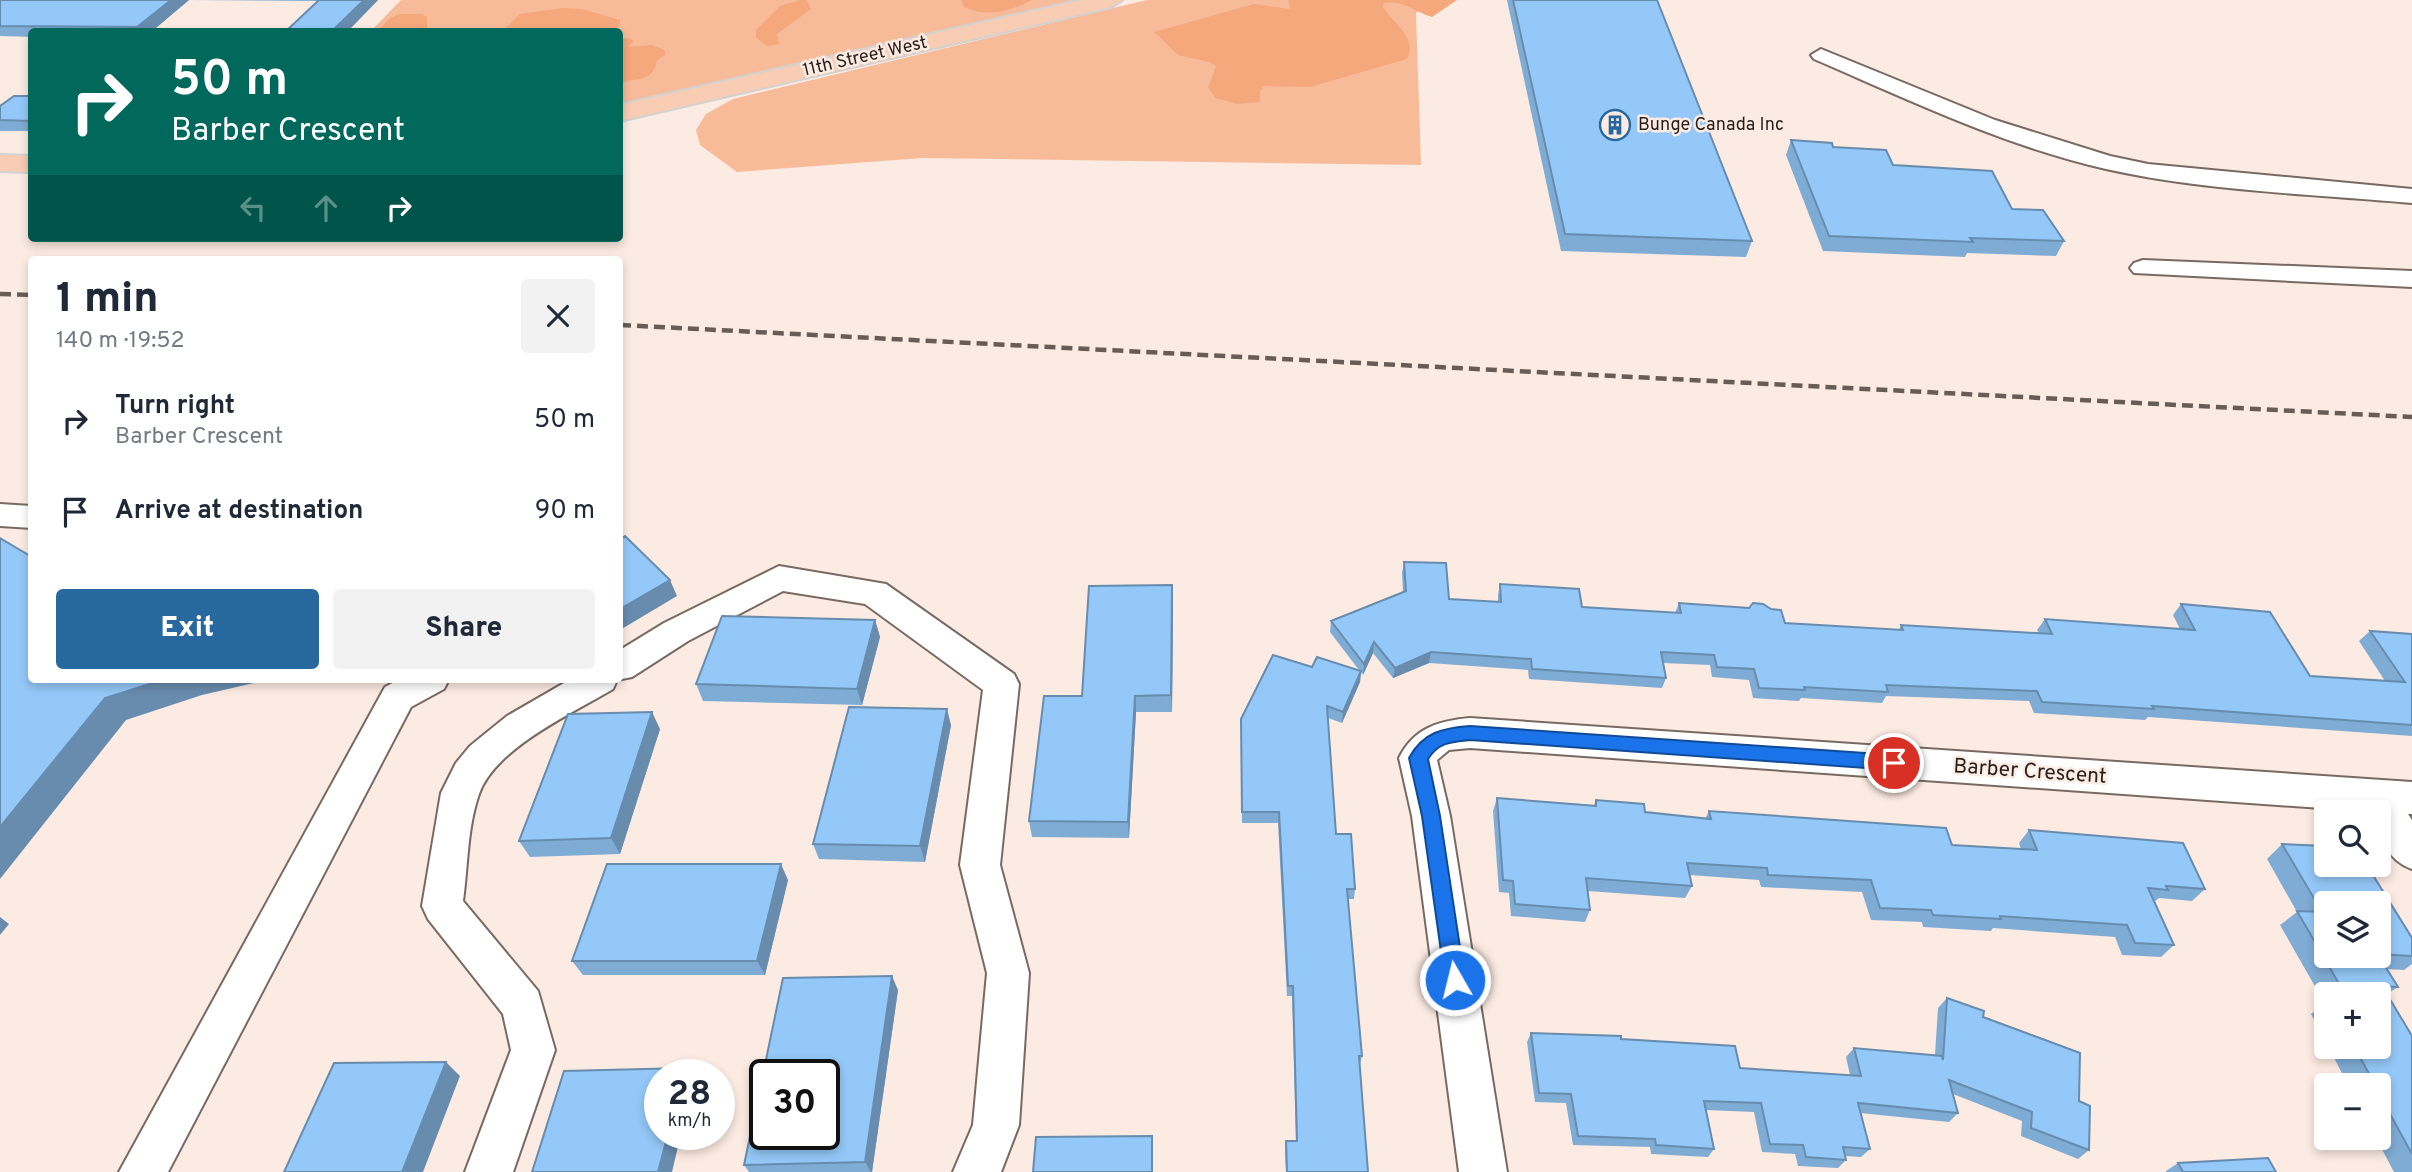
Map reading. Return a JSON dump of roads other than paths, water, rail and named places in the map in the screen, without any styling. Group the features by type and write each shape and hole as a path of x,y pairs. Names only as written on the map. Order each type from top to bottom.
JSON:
{"main road":[{"name":"11th Street West","path":"623,112 1111,0"},
{"path":"0,163 28,164"}],"street":[{"path":"1821,55 1987,125 2105,162 2148,171 2412,196"},
{"path":"2143,268 2412,279"},
{"path":"0,515 28,517"},
{"path":"623,665 676,632 779,578 874,593 1000,684 980,865 1008,974 996,1125 977,1172"},
{"path":"143,1172 398,697 424,683"},
{"path":"489,1172 533,1050 523,1005 442,906 460,793 476,763 498,741 593,683"},
{"name":"Barber Crescent","path":"1483,1172 1431,816 1418,758 1429,742 1447,735 1470,733 2393,797 2412,852"}],"railway":[{"path":"0,294 28,295"},
{"path":"623,325 2412,417"}],"place":[{"name":"Bunge Canada Inc","path":"1615,125"}]}
